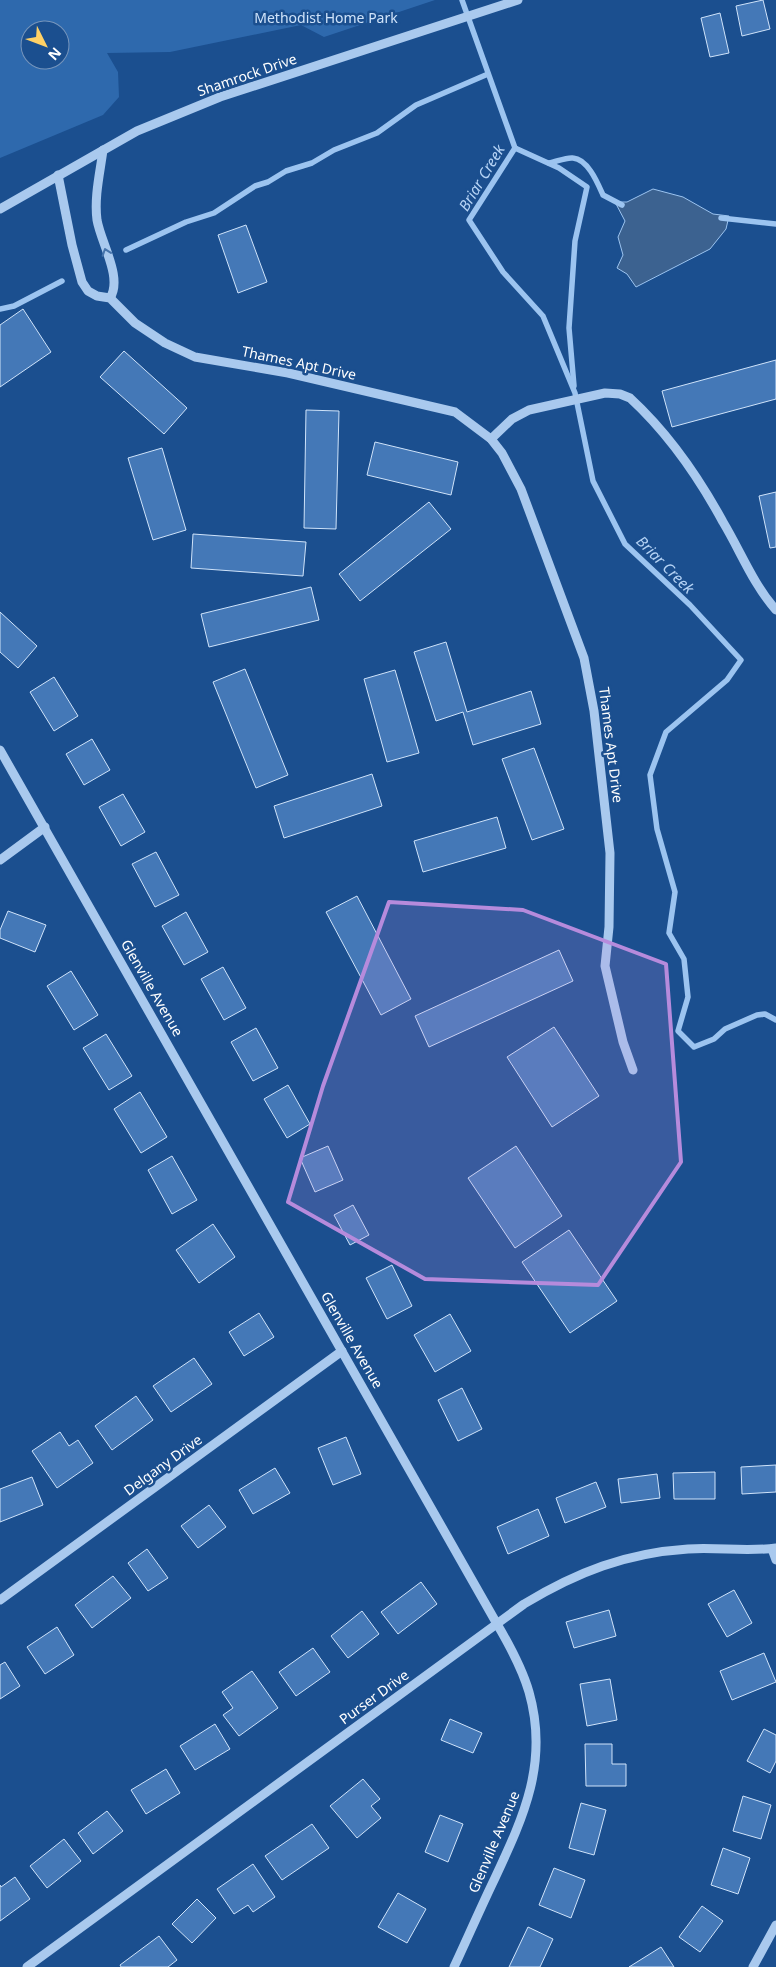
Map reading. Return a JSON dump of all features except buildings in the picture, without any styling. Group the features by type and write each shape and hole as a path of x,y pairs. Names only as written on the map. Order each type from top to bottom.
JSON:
{"street":[{"name":"Shamrock Drive","path":"0,209 137,131 220,97 518,0"},
{"path":"103,150 96,204 102,240 115,277 114,292 110,298"},
{"name":"Thames Apt Drive","path":"58,175 72,245 82,282 88,291 97,296 110,298 135,323 165,343 195,357 288,373 455,412 491,439 502,453 521,489 584,658 594,711 610,853 609,927 605,966 633,1070"},
{"path":"491,439 520,413 594,396 620,394 630,398 690,466 724,523 756,583 776,610"},
{"name":"Glenville Avenue","path":"0,750 514,1654 529,1692 535,1726 535,1760 526,1809 454,1967"},
{"path":"0,860 45,827"},
{"name":"Delgany Drive","path":"0,1600 342,1351"},
{"name":"Purser Drive","path":"27,1967 497,1624 555,1586 586,1571 623,1558 688,1549 774,1549"},
{"path":"774,1549 776,1560"},
{"path":"753,1967 776,1925"}],"highlighted area":[{"path":"389,902 523,910 666,964 681,1162 598,1285 425,1279 288,1202 323,1086"}],"green space":[{"name":"Methodist Home Park","path":"0,0 435,0 324,37 301,25 170,52 107,53 118,72 119,97 103,115 0,158"}],"shaded area":[{"path":"653,189 683,197 713,214 729,216 726,229 710,249 636,287 627,274 617,268 623,255 618,237 625,221 615,202 627,202"}],"waterway":[{"name":"Briar Creek","path":"462,0 515,148"},
{"path":"126,250 186,222 214,213 255,186 268,182 286,171 312,163 334,150 377,133 416,105 488,74"},
{"name":"Briar Creek","path":"515,148 469,220 503,272 543,316 575,393 593,481 625,544 690,605 741,660 727,680 666,732 650,775 657,829 675,892 669,933 684,959 688,997 678,1031 694,1047 714,1039 725,1029 757,1015 765,1014 776,1020"},
{"path":"515,148 559,168 587,187 575,241 569,328 574,386"},
{"path":"549,163 567,158 578,159 588,167 603,195 622,205"},
{"path":"721,218 776,224"},
{"path":"0,309 14,306 62,281"}]}
